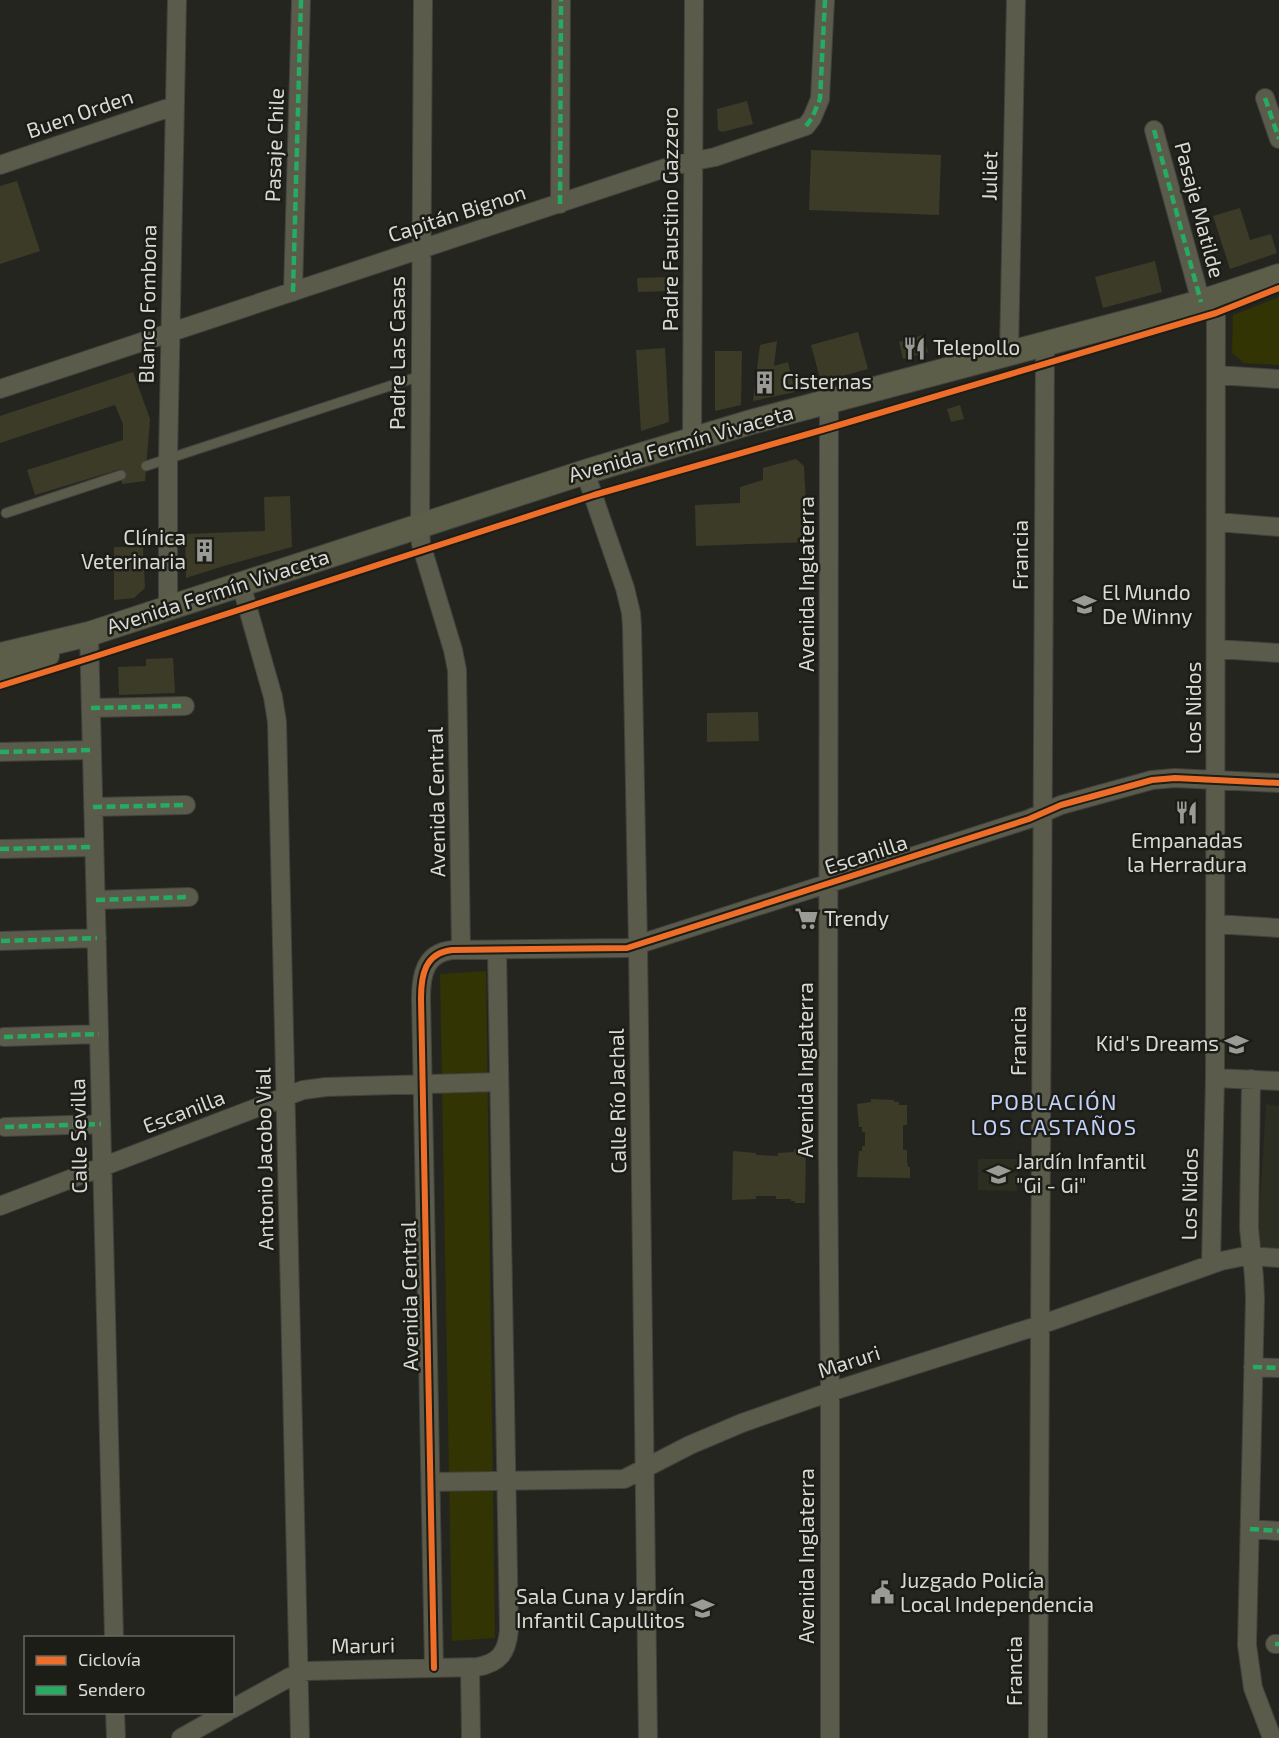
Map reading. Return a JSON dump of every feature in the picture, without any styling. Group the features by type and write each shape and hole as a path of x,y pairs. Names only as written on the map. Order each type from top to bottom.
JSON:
{"main road":[{"name":"Avenida Fermín Vivaceta","path":"0,655 89,634 692,439 1209,299 1279,276"},
{"name":"Avenida Fermín Vivaceta","path":"0,676 89,634"}],"street":[{"name":"Blanco Fombona","path":"168,608 168,459 177,0"},
{"name":"Pasaje Chile","path":"293,292 301,0"},
{"name":"Padre Las Casas","path":"420,526 423,0"},
{"path":"560,204 561,0"},
{"name":"Padre Faustino Gazzero","path":"692,439 694,0"},
{"name":"Capitán Bignon","path":"0,389 674,165 715,157 806,126 820,99 825,0"},
{"name":"Juliet","path":"1010,353 1016,0"},
{"path":"1265,98 1279,138"},
{"name":"Buen Orden","path":"0,165 174,106"},
{"name":"Pasaje Matilde","path":"1154,130 1209,299"},
{"name":"Los Nidos","path":"1209,299 1217,375 1215,1078 1211,1264"},
{"name":"Francia","path":"1038,1738 1045,344"},
{"path":"1217,375 1279,379"},
{"name":"Avenida Inglaterra","path":"829,402 830,1738"},
{"name":"Calle Río Jachal","path":"585,472 625,588 631,613 639,946 648,1738"},
{"path":"1217,522 1279,527"},
{"name":"Avenida Central","path":"420,526 421,544 457,670 461,950 443,951 435,955 422,978 421,998 434,1668"},
{"name":"Antonio Jacobo Vial","path":"241,584 273,697 277,722 300,1738"},
{"name":"Calle Sevilla","path":"89,634 114,1636"},
{"path":"1217,649 1279,653"},
{"path":"91,708 185,706"},
{"path":"0,752 92,750"},
{"name":"Escanilla","path":"461,950 617,950 639,946 1061,805 1143,782 1166,778 1279,783"},
{"path":"93,807 186,805"},
{"path":"0,849 94,847"},
{"path":"96,900 189,897"},
{"path":"1215,924 1279,928"},
{"path":"1,941 97,938"},
{"path":"497,951 506,1480"},
{"path":"4,1037 99,1034"},
{"path":"1215,1078 1279,1081"},
{"path":"1251,1079 1249,1228 1255,1293 1247,1645 1253,1688 1272,1738"},
{"name":"Escanilla","path":"0,1206 303,1090 326,1087 498,1082"},
{"path":"5,1127 101,1124"},
{"name":"Maruri","path":"430,1482 618,1480 632,1476 725,1430 830,1392 1040,1325 1211,1264 1239,1257 1279,1258"},
{"path":"1252,1367 1279,1368"},
{"name":"Maruri","path":"234,1708 299,1672 484,1666 501,1656 507,1645 509,1630 506,1480"},
{"path":"1250,1528 1279,1531"},
{"path":"470,1667 471,1738"},
{"path":"116,1714 116,1738"},
{"path":"181,1738 224,1714"}],"lane":[{"path":"146,466 420,376"},
{"path":"6,513 121,475"}],"shaded area":[{"path":"1279,297 1279,365 1244,363 1232,353 1233,315"},
{"path":"486,971 495,1638 452,1641 440,974"},
{"path":"1266,1104 1279,1106 1279,1254 1257,1253"},
{"name":"Jardín Infantil \"Gi - Gi\"","path":"978,1159 1018,1159 1017,1191 978,1190"}],"building":[{"path":"747,101 753,124 722,132 718,130 717,109"},
{"path":"811,150 941,155 939,215 809,210"},
{"path":"17,181 40,251 0,264 0,186"},
{"path":"1240,208 1250,240 1271,234 1277,253 1230,269 1213,216"},
{"path":"1155,261 1162,292 1103,308 1095,277"},
{"path":"668,277 668,291 638,292 637,278"},
{"path":"858,332 868,369 821,382 811,345"},
{"path":"923,335 928,352 903,359 899,342"},
{"name":"Cisternas","path":"777,341 774,366 788,362 795,392 753,401 760,345"},
{"path":"665,348 669,422 641,431 636,350"},
{"path":"715,351 742,351 741,405 715,411"},
{"path":"133,372 150,419 145,481 122,484 121,469 35,495 27,470 123,440 123,424 115,405 0,443 0,416"},
{"path":"960,405 964,419 951,422 947,409"},
{"path":"796,459 804,466 808,542 696,546 695,505 740,503 740,487 763,480 763,468"},
{"path":"290,496 292,547 186,578 185,534 265,531 264,497"},
{"path":"114,547 143,547 145,588 134,598 114,600"},
{"path":"173,658 175,693 119,695 118,667 146,666 146,659"},
{"path":"758,712 759,741 707,742 707,713"},
{"name":"Empanadas la Herradura","path":"1180,808 1195,809 1194,818 1180,817"},
{"path":"871,1099 894,1100 894,1102 899,1102 899,1105 907,1105 907,1125 903,1125 903,1150 907,1150 910,1178 857,1177 859,1151 862,1151 862,1146 865,1146 865,1132 862,1132 862,1127 859,1127 857,1104 871,1102"},
{"path":"794,1149 806,1149 805,1203 795,1203 791,1199 776,1199 776,1196 756,1196 756,1199 732,1200 733,1151 778,1156 778,1153 794,1152"}],"marked path":[{"path":"293,292 301,0"},
{"path":"560,204 561,0"},
{"path":"806,126 820,99 825,0"},
{"path":"1265,98 1279,139"},
{"path":"1154,130 1201,302"},
{"path":"91,708 185,706"},
{"path":"0,752 92,750"},
{"path":"93,807 186,805"},
{"path":"0,849 94,847"},
{"path":"96,900 189,897"},
{"path":"1,941 97,938"},
{"path":"4,1037 99,1034"},
{"path":"5,1127 101,1124"},
{"path":"1253,1367 1279,1368"},
{"path":"1250,1529 1279,1531"}],"cycle path":[{"path":"0,686 594,495 1216,313 1279,288"},
{"path":"434,1668 421,998 422,981 430,960 443,952 452,950 627,948 1029,819 1061,805 1152,780 1175,778 1279,783"}],"place":[{"name":"Telepollo","path":"915,348"},
{"name":"Cisternas","path":"764,382"},
{"name":"Clínica Veterinaria","path":"204,550"},
{"name":"El Mundo De Winny","path":"1084,605"},
{"name":"Empanadas la Herradura","path":"1187,813"},
{"name":"Trendy","path":"806,919"},
{"name":"Kid's Dreams","path":"1237,1044"},
{"name":"Jardín Infantil \"Gi - Gi\"","path":"998,1174"},
{"name":"Juzgado Policía Local Independencia","path":"882,1593"},
{"name":"Sala Cuna y Jardín Infantil Capullitos","path":"703,1609"}],"district":[{"name":"POBLACIÓN LOS CASTAÑOS","path":"1054,1114"}]}
